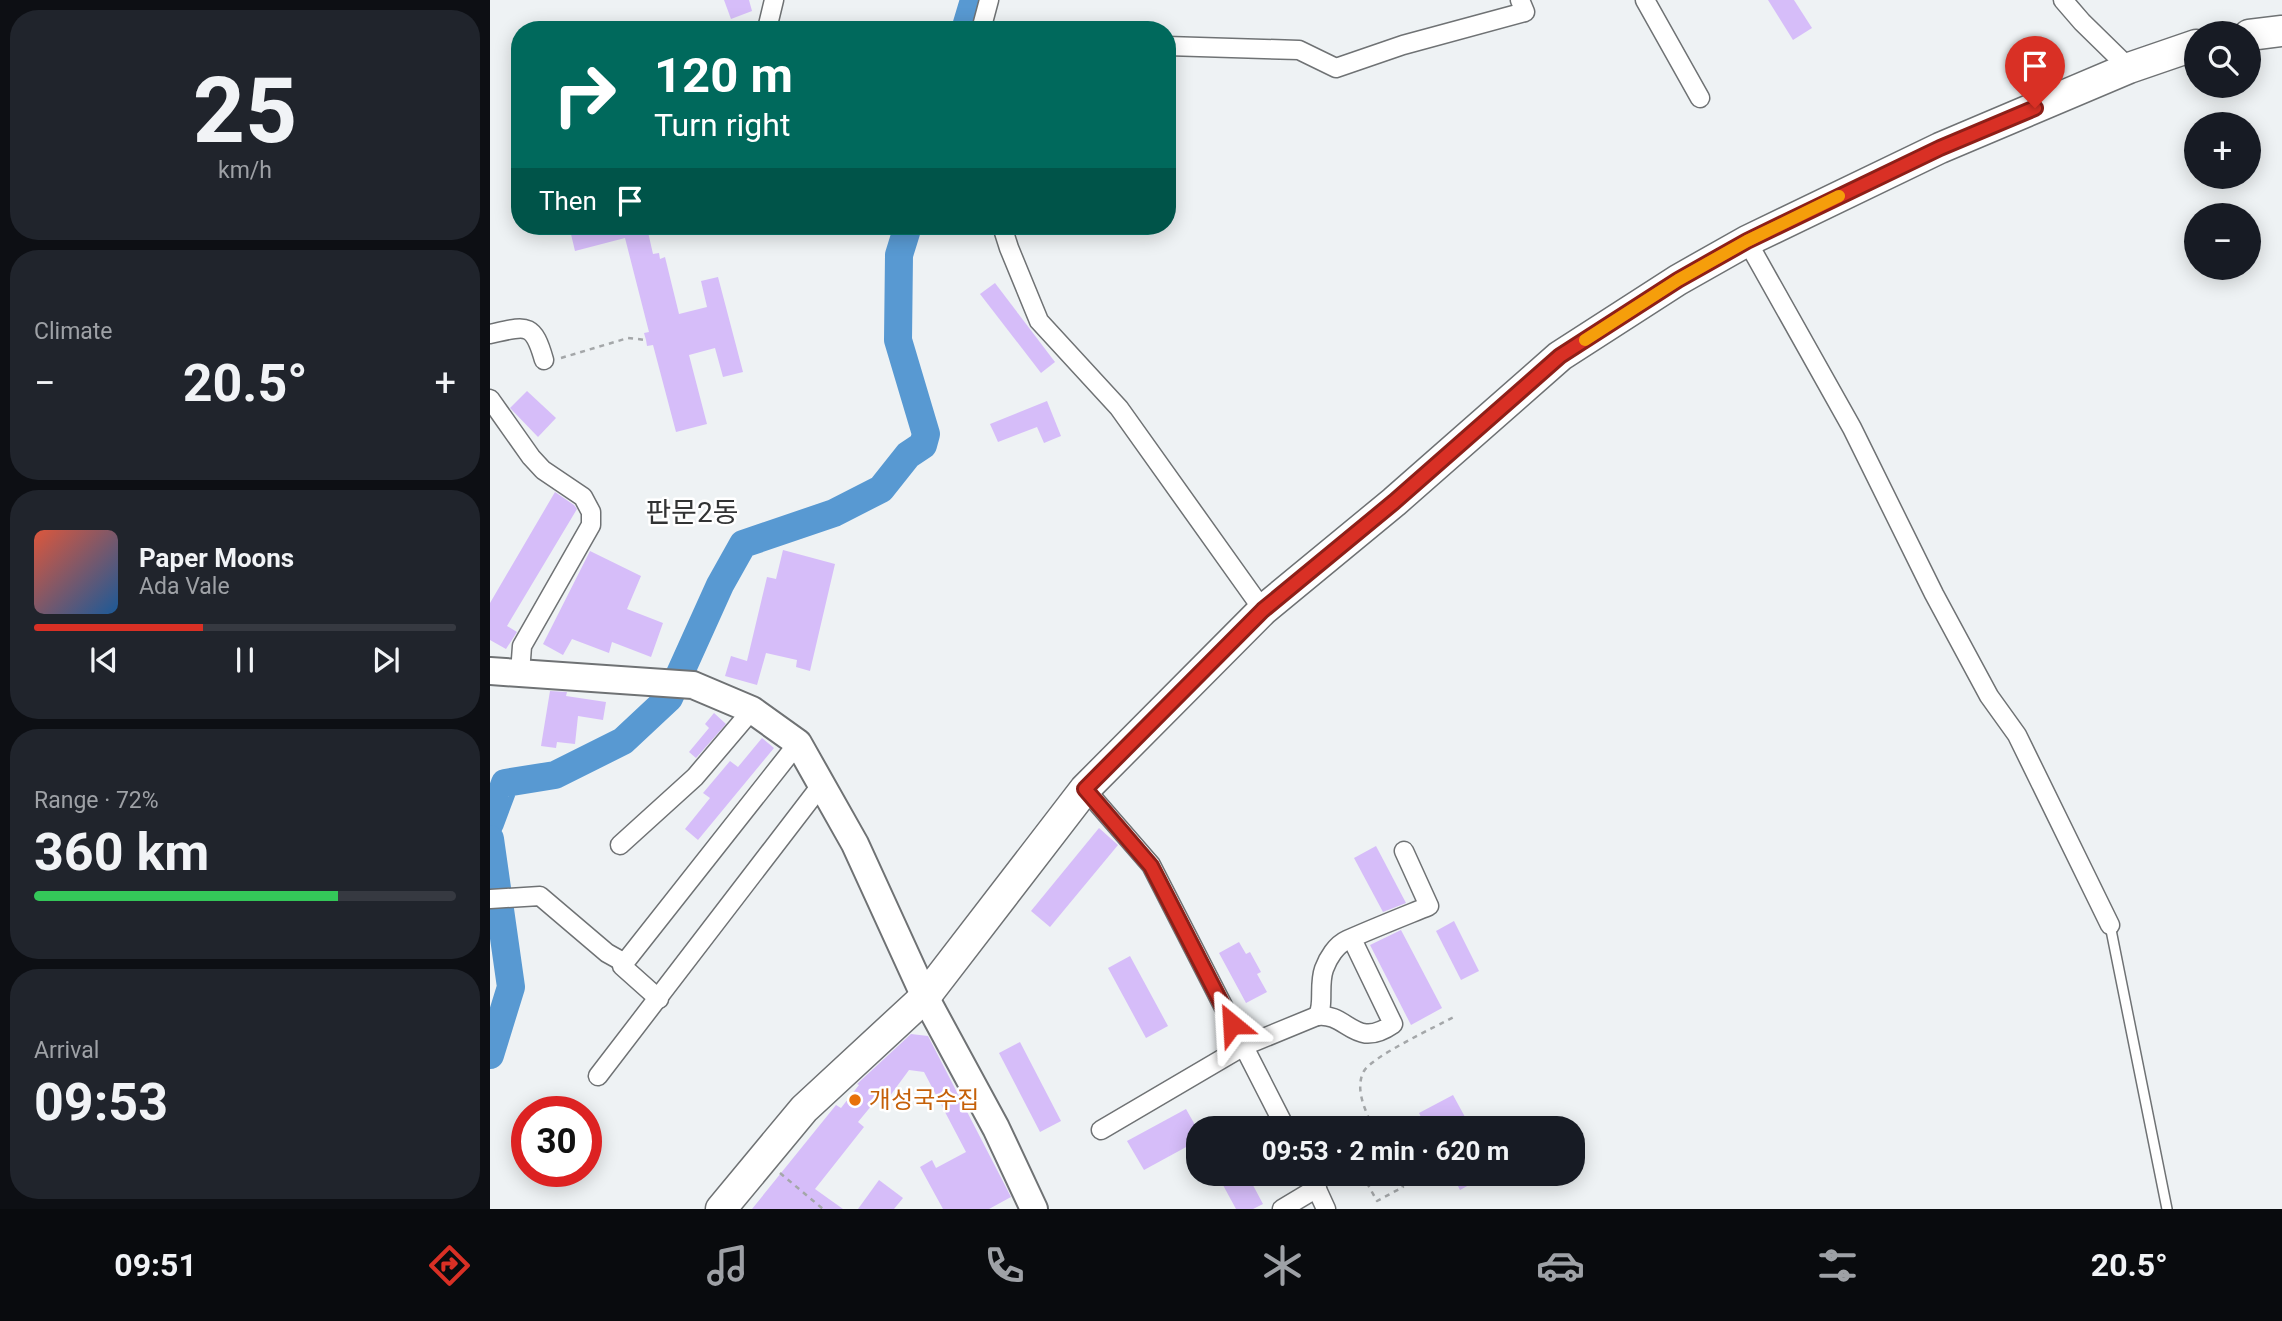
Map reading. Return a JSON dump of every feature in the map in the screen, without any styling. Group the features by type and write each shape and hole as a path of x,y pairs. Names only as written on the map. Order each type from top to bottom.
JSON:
{"main road":[{"path":"2261,34 2282,31"},
{"path":"721,1209 804,1109 925,997 1085,789 1263,610 1394,502 1560,356 1678,280 1747,241 1940,148 2129,68 2184,49"}],"street":[{"path":"769,21 774,0"},
{"path":"983,21 989,0"},
{"path":"1176,46 1299,50 1336,68 1404,45 1525,12 1520,0"},
{"path":"1645,0 1700,98"},
{"path":"2063,0 2129,68"},
{"path":"1005,235 1039,321 1119,408 1263,610"},
{"path":"1747,241 1853,428 1934,594 1989,696 2017,735 2110,925"},
{"path":"490,334 519,328 528,329 535,334 544,360"},
{"path":"490,399 531,457 543,470 583,497 591,512 591,525 522,646 520,673"},
{"path":"490,671 681,684 752,710 798,743 856,844 925,997 996,1128 1034,1209"},
{"path":"620,845 695,777 752,710"},
{"path":"659,999 622,966 798,743"},
{"path":"598,1076 822,784"},
{"path":"1085,789 1151,866 1279,1116"},
{"path":"1317,1016 1322,1004 1320,983 1329,957 1346,940 1429,906 1404,851"},
{"path":"498,898 540,896 607,953 625,962"},
{"path":"1101,1130 1244,1046 1317,1016 1330,1017 1346,1027 1370,1035 1393,1024 1352,939"},
{"path":"1282,1209 1307,1186"},
{"path":"1315,1186 1326,1209"}],"lane":[{"path":"2110,925 2167,1209"}],"path":[{"path":"544,360 570,356 628,338 646,340"},
{"path":"1368,1116 1362,1101 1363,1072 1369,1065 1454,1017"},
{"path":"763,1159 823,1209"},
{"path":"1369,1186 1377,1201 1403,1186"}],"building":[{"path":"724,0 749,0 752,11 731,19"},
{"path":"1768,0 1794,0 1812,28 1793,40"},
{"path":"571,235 649,235 653,254 659,253 660,259 665,257 679,314 707,307 701,281 718,277 743,372 723,377 715,348 689,355 707,424 676,432 653,345 647,346 644,333 649,332 625,238 575,251"},
{"path":"995,283 1055,362 1041,373 980,294"},
{"path":"527,391 556,418 538,437 510,408"},
{"path":"1047,401 1061,436 1044,443 1037,427 998,442 990,424"},
{"path":"555,492 577,509 507,626 517,632 506,649 490,640 490,603"},
{"path":"783,550 835,564 810,671 796,667 797,660 766,653 757,685 725,676 731,656 747,661 767,577 776,579"},
{"path":"590,551 641,576 627,609 663,623 651,657 612,642 609,653 572,639 563,655 543,644"},
{"path":"550,691 567,692 566,696 606,702 603,720 578,716 575,744 557,742 556,748 541,746"},
{"path":"714,713 726,724 696,758 689,752 709,728 705,724"},
{"path":"762,738 774,748 698,840 685,829 710,798 703,793 730,761 738,767"},
{"path":"1099,828 1118,845 1050,927 1031,911"},
{"path":"1376,846 1406,903 1383,912 1354,858"},
{"path":"1454,921 1479,971 1461,980 1436,931"},
{"path":"1401,930 1442,1008 1411,1025 1370,945"},
{"path":"1239,942 1246,954 1250,952 1261,972 1257,974 1267,992 1246,1003 1219,953"},
{"path":"1130,956 1168,1026 1146,1038 1108,968"},
{"path":"911,1034 928,1036 1011,1197 989,1209 943,1209 920,1167 932,1160 936,1168 966,1152 924,1072 909,1070 884,1104 877,1099 858,1122 864,1127 815,1189 843,1209 752,1209 836,1105 841,1108 859,1085 857,1084"},
{"path":"1020,1042 1061,1121 1040,1132 999,1053"},
{"path":"1453,1095 1464,1116 1420,1116 1419,1113"},
{"path":"1186,1109 1190,1116 1186,1116 1186,1147 1144,1170 1127,1141"},
{"path":"879,1180 903,1198 894,1209 858,1209"},
{"path":"1224,1186 1253,1186 1263,1204 1253,1209 1236,1209"}],"waterway":[{"path":"968,21 974,0"},
{"path":"490,823 505,783 555,775 623,741 669,698 720,585 743,544 834,513 881,489 908,455 923,445 926,434 898,340 899,255 905,235"},
{"path":"490,839 511,987 490,1055"}],"slow traffic":[{"path":"1585,340 1678,280 1747,241 1839,196"}],"place":[{"name":"개성국수집","path":"855,1100"}],"district":[{"name":"판문2동","path":"692,512"}],"route":[{"path":"1232,1024 1151,866 1085,789 1263,610 1394,502 1560,356 1678,280 1747,241 1940,148 2035,108"}]}
